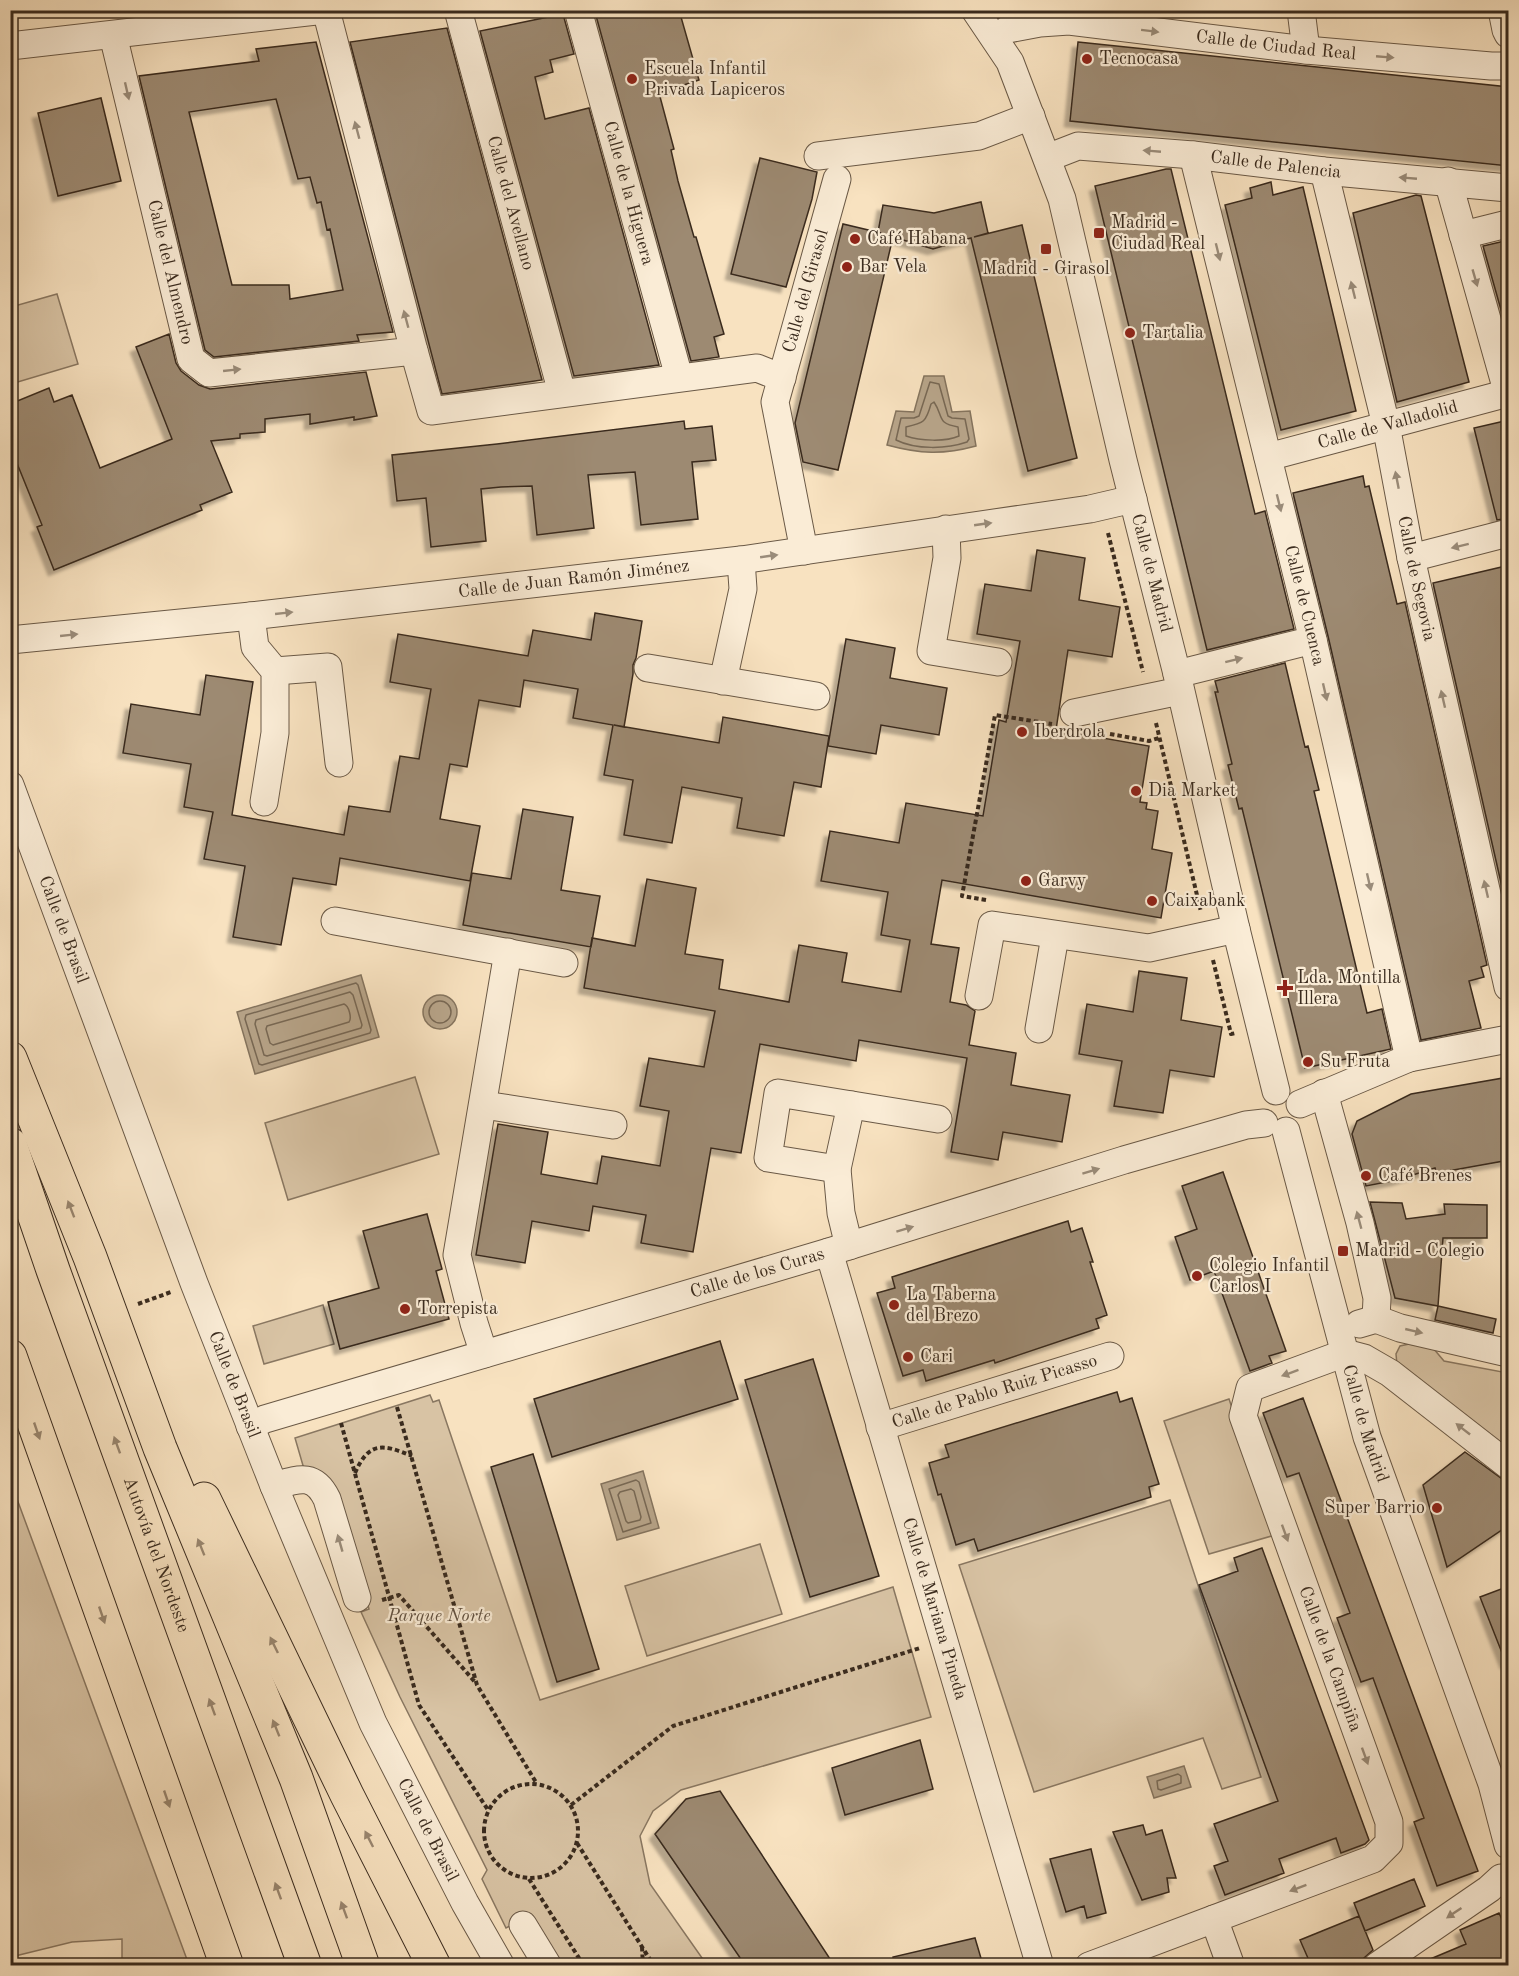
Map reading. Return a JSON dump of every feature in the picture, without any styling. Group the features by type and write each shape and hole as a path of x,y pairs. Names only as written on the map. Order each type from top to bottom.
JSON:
{"highway":[{"path":"10,1058 90,1257 160,1448 296,1778 363,1965"},
{"name":"Autovía del Nordeste","path":"10,1144 53,1270 305,1965"},
{"path":"90,1257 176,1443 347,1794 434,1965"},
{"path":"10,1356 227,1965"}],"street":[{"path":"10,46 280,13 325,10 431,411 757,368 778,390 804,551"},
{"name":"Calle del Avellano","path":"458,10 562,393"},
{"name":"Calle de la Higuera","path":"578,10 679,377"},
{"name":"Calle de Madrid","path":"975,10 1010,62 1062,199 1276,1092"},
{"path":"1301,10 1306,50"},
{"path":"1502,10 1509,34"},
{"name":"Calle de Madrid","path":"1006,20 1010,62"},
{"name":"Calle de Ciudad Real","path":"1006,20 1040,23 1069,21 1306,50 1509,66"},
{"name":"Calle del Almendro","path":"113,34 191,359 209,373 414,351"},
{"path":"818,156 979,136 1031,116"},
{"name":"Calle de Palencia","path":"1047,158 1078,146 1193,155 1324,171 1509,188"},
{"name":"Calle de Cuenca","path":"1193,155 1313,640 1409,1058"},
{"name":"Calle de Segovia","path":"1324,171 1386,425 1411,558 1509,987"},
{"name":"Calle del Girasol","path":"778,390 837,179"},
{"path":"1448,181 1508,394"},
{"path":"1463,236 1507,224"},
{"name":"Calle de Valladolid","path":"1268,457 1508,394"},
{"name":"Calle de Juan Ramón Jiménez","path":"10,640 251,616 741,560 1090,509 1133,499"},
{"path":"946,529 947,558 931,651 998,662"},
{"path":"1411,558 1509,533"},
{"path":"723,681 743,589 741,560"},
{"path":"251,616 255,646 274,671 275,733 264,802"},
{"path":"1067,719 1150,697 1179,682 1313,640"},
{"path":"274,671 328,667 339,764"},
{"path":"648,668 816,696"},
{"name":"Calle de Brasil","path":"10,785 194,1283 274,1486 373,1723 465,1903 501,1965"},
{"path":"335,921 564,963"},
{"path":"979,996 992,926 1149,948 1236,929"},
{"path":"1039,1029 1055,936"},
{"path":"484,1354 457,1255 508,952"},
{"path":"1312,1098 1294,1127 1275,1127 1261,1114 1262,1104 1267,1096 1276,1092 1285,1091 1312,1098 1409,1058 1509,1039"},
{"path":"837,1169 768,1158 778,1093 938,1119"},
{"path":"1312,1098 1363,1233 1377,1298 1376,1319"},
{"path":"484,1105 613,1125"},
{"name":"Calle de Mariana Pineda","path":"851,1105 837,1169 841,1213 839,1249 880,1427 1040,1965"},
{"name":"Calle de Madrid","path":"1275,1127 1341,1342 1367,1437 1492,1784 1509,1846"},
{"name":"Calle de los Curas","path":"250,1426 265,1419 839,1249 1124,1160 1231,1129 1275,1127"},
{"path":"1376,1319 1341,1342 1390,1373 1509,1465"},
{"path":"1376,1319 1400,1328 1509,1353"},
{"name":"Calle de la Campiña","path":"1089,1965 1373,1859 1389,1843 1389,1822 1243,1416 1250,1388 1341,1342"},
{"name":"Calle de Pablo Ruiz Picasso","path":"880,1427 1110,1356"},
{"path":"274,1486 299,1478 321,1488 367,1600"},
{"path":"1377,1965 1489,1889 1505,1882 1496,1867 1500,1855 1509,1846"},
{"path":"1214,1919 1231,1965"},
{"path":"523,1925 548,1965"}],"path":[{"path":"1090,509 1095,535 1109,532 1231,1034"},
{"path":"996,901 962,896 995,715 1067,719"},
{"path":"1105,733 1149,741 1159,738"},
{"path":"958,888 964,889"},
{"path":"136,1305 194,1283"},
{"path":"395,1400 477,1685"},
{"path":"339,1417 419,1705 488,1810"},
{"path":"354,1474 362,1458 376,1448 393,1448 412,1456"},
{"path":"367,1600 399,1595 477,1685 537,1784"},
{"path":"571,1805 673,1726 944,1640"},
{"path":"522,1784 537,1784 556,1791 571,1805 576,1817 579,1830 577,1843 570,1857 559,1869 545,1876 529,1879 513,1875 500,1867 489,1855 484,1840 484,1825 488,1810 496,1798 508,1789 522,1784"},
{"path":"577,1843 654,1965"},
{"path":"529,1879 584,1965"},
{"path":"642,1947 643,1965"}],"green space":[{"path":"57,294 78,364 11,384 11,307"},
{"path":"415,1077 439,1154 288,1200 265,1123"},
{"path":"323,1305 334,1344 264,1364 253,1326"},
{"path":"1409,1344 1433,1348 1444,1361 1508,1373 1508,1454 1397,1365 1396,1354 1400,1346"},
{"name":"Parque Norte","path":"430,1395 433,1402 439,1400 540,1700 893,1587 931,1717 681,1790 653,1811 640,1836 650,1884 707,1965 559,1965 528,1916 506,1928 482,1879 487,1870 400,1697 361,1612 369,1609 333,1484 304,1469 295,1438"},
{"path":"1229,1399 1275,1535 1209,1554 1164,1421"},
{"path":"11,1479 189,1965 122,1965 122,1939 72,1942 11,1957"},
{"path":"1170,1500 1261,1777 1222,1789 1203,1738 1034,1792 959,1565"},
{"path":"760,1544 782,1614 647,1656 625,1586"}],"water":[{"path":"924,376 944,376 952,412 970,411 976,446 953,451 931,452 887,445 896,411 914,412"},
{"path":"361,975 379,1037 255,1074 237,1012"},
{"path":"440,995 452,1000 457,1012 452,1024 440,1029 428,1024 423,1012 428,1000"},
{"path":"643,1471 659,1528 617,1540 601,1484"},
{"path":"1184,1766 1191,1787 1154,1798 1147,1777"}],"building":[{"path":"602,10 679,10 699,80 659,93 674,149 671,150 678,181 724,334 714,337 719,357 691,361 595,12"},
{"path":"563,14 574,54 550,60 553,72 535,77 545,119 589,108 659,365 574,376 480,31"},
{"path":"447,28 542,380 442,394 350,42"},
{"path":"316,42 393,332 357,335 359,341 214,357 205,350 139,76 259,61 256,49","holes":["276,99 298,179 310,177 317,203 321,202 327,230 330,229 343,290 290,299 289,285 232,285 189,112"]},
{"path":"1078,42 1509,87 1509,166 1070,121"},
{"path":"101,98 121,181 58,196 38,113"},
{"path":"760,158 817,172 812,199 786,287 731,274"},
{"path":"1171,169 1255,514 1265,511 1294,629 1207,650 1095,186"},
{"path":"1271,182 1273,195 1303,187 1356,411 1281,430 1225,205 1252,198 1250,188"},
{"path":"1416,195 1421,196 1469,382 1397,402 1353,213"},
{"path":"981,202 988,233 974,237 1022,225 1077,458 1028,471 971,238 933,249 893,237 838,470 803,462 795,423 843,224 881,233 878,232 883,205 934,213"},
{"path":"1509,240 1509,316 1503,317 1483,246"},
{"path":"169,334 176,363 181,371 199,385 210,389 366,372 377,416 310,424 310,414 265,419 265,432 240,434 240,438 211,441 232,492 200,505 202,510 54,570 37,527 42,525 10,446 10,404 49,388 54,402 72,395 100,468 172,439 136,347"},
{"path":"1509,420 1509,518 1497,520 1474,428"},
{"path":"684,421 685,429 712,426 716,460 692,462 698,519 641,525 635,472 588,475 594,528 537,535 532,486 481,489 486,541 431,547 426,498 397,501 392,455"},
{"path":"1363,476 1365,487 1369,486 1397,604 1405,602 1487,965 1481,967 1484,977 1469,981 1481,1028 1421,1040 1293,493"},
{"path":"1037,550 1085,558 1079,600 1120,607 1112,657 1068,650 1056,730 1149,746 1140,802 1147,803 1146,809 1158,811 1152,849 1172,853 1161,918 942,880 931,944 959,948 950,1002 966,1005 975,1011 969,1045 1016,1053 1011,1085 1070,1095 1062,1142 1003,1132 998,1160 951,1152 967,1058 859,1040 856,1061 760,1044 741,1153 711,1148 693,1252 641,1243 646,1215 593,1206 589,1231 532,1221 525,1263 476,1255 498,1124 548,1132 541,1174 597,1184 602,1156 660,1166 669,1111 640,1106 649,1058 704,1067 715,1011 584,988 592,938 635,946 647,879 696,888 685,954 723,960 719,989 789,1002 799,945 847,953 842,982 901,992 910,940 881,935 888,892 821,881 830,831 899,843 906,803 983,816 999,720 1006,722 1020,641 977,634 985,584 1031,591"},
{"path":"1506,566 1509,577 1509,918 1433,583"},
{"path":"595,613 642,621 624,727 719,743 723,717 829,736 821,787 794,782 784,836 737,828 742,798 682,787 672,843 624,835 633,780 604,775 613,725 573,718 578,689 524,680 520,707 479,700 467,767 450,764 440,819 480,826 470,881 340,858 336,885 293,878 281,945 233,937 245,866 204,859 213,812 184,807 191,764 123,753 131,704 200,715 206,675 253,682 232,815 344,835 349,806 390,812 400,756 419,759 431,689 390,682 398,634 528,656 533,630 591,640"},
{"path":"846,639 895,648 890,678 947,688 939,735 881,725 876,754 828,746"},
{"path":"1285,663 1305,747 1308,746 1319,790 1314,791 1367,1013 1382,1009 1391,1049 1305,1068 1242,808 1239,809 1228,765 1232,764 1215,692 1218,692 1215,681"},
{"path":"523,809 573,817 561,890 600,896 591,947 463,925 472,873 511,879"},
{"path":"1139,971 1187,978 1181,1020 1222,1027 1214,1077 1170,1070 1163,1113 1114,1106 1122,1061 1079,1054 1087,1004 1133,1012"},
{"path":"1509,1077 1509,1160 1437,1173 1435,1168 1397,1180 1366,1186 1352,1134 1357,1121 1411,1094"},
{"path":"1223,1172 1286,1351 1269,1356 1272,1363 1250,1371 1214,1271 1190,1280 1175,1237 1197,1229 1182,1186"},
{"path":"1370,1202 1402,1203 1406,1219 1445,1214 1444,1204 1487,1205 1487,1238 1443,1238 1438,1306 1395,1298"},
{"path":"427,1214 442,1269 436,1271 449,1319 340,1349 328,1302 379,1288 363,1231"},
{"path":"1068,1221 1071,1232 1082,1228 1093,1262 1090,1262 1107,1315 1096,1319 1099,1328 995,1363 994,1360 926,1381 923,1370 903,1376 877,1293 895,1288 892,1277"},
{"path":"1438,1306 1496,1319 1493,1333 1435,1320"},
{"path":"720,1341 738,1399 552,1457 534,1399"},
{"path":"813,1359 879,1576 810,1597 745,1380"},
{"path":"1117,1392 1120,1402 1132,1398 1159,1484 1149,1487 1151,1497 978,1551 974,1539 956,1545 929,1463 949,1457 945,1445"},
{"path":"1303,1398 1478,1871 1437,1886 1414,1822 1424,1818 1373,1678 1361,1682 1337,1618 1350,1613 1299,1473 1287,1477 1263,1413"},
{"path":"1465,1452 1509,1484 1509,1525 1447,1567 1423,1485"},
{"path":"533,1454 599,1669 557,1682 491,1467"},
{"path":"1262,1548 1369,1840 1365,1844 1341,1853 1336,1838 1279,1859 1284,1873 1225,1895 1214,1866 1228,1861 1214,1824 1278,1801 1199,1585 1238,1571 1234,1558"},
{"path":"1509,1586 1509,1663 1506,1663 1480,1597"},
{"path":"920,1740 933,1789 845,1815 832,1768"},
{"path":"720,1791 834,1965 745,1965 655,1834 686,1799"},
{"path":"1143,1825 1146,1835 1162,1830 1176,1878 1167,1878 1169,1892 1142,1900 1113,1832"},
{"path":"1091,1849 1106,1913 1087,1918 1084,1906 1066,1912 1050,1859"},
{"path":"1414,1879 1425,1906 1365,1931 1354,1903"},
{"path":"1499,1913 1509,1935 1509,1965 1416,1965 1466,1944 1460,1930"},
{"path":"1359,1916 1373,1950 1363,1959 1362,1965 1311,1965 1300,1940"},
{"path":"975,1938 983,1965 894,1965 893,1957"}],"place":[{"name":"Tecnocasa","path":"1087,59"},
{"name":"Escuela Infantil Privada Lapiceros","path":"632,79"},
{"name":"Madrid - Ciudad Real","path":"1099,233"},
{"name":"Café Habana","path":"855,239"},
{"name":"Madrid - Girasol","path":"1046,249"},
{"name":"Bar Vela","path":"847,267"},
{"name":"Tartalia","path":"1130,333"},
{"name":"Iberdrola","path":"1022,732"},
{"name":"Dia Market","path":"1136,791"},
{"name":"Garvy","path":"1026,881"},
{"name":"Caixabank","path":"1152,901"},
{"name":"Lda. Montilla Illera","path":"1285,988"},
{"name":"Su Fruta","path":"1308,1062"},
{"name":"Café Brenes","path":"1366,1176"},
{"name":"Madrid - Colegio","path":"1343,1251"},
{"name":"Colegio Infantil Carlos I","path":"1197,1276"},
{"name":"La Taberna del Brezo","path":"894,1305"},
{"name":"Torrepista","path":"405,1309"},
{"name":"Cari","path":"908,1357"},
{"name":"Super Barrio","path":"1437,1508"}]}
